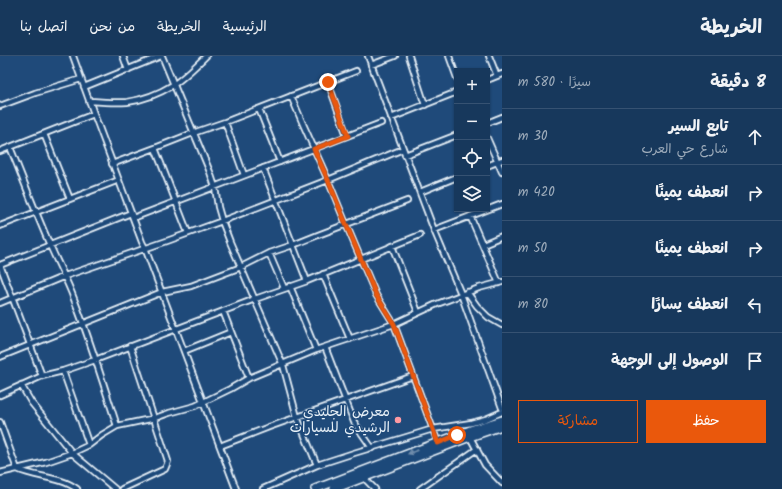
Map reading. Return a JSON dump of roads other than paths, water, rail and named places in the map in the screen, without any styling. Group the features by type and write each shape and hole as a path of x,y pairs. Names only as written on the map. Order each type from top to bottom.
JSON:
{"main road":[{"path":"315,489 341,482 473,429 502,420"},
{"path":"341,482 351,486 364,478 502,426"},
{"path":"334,489 341,482"}],"street":[{"path":"73,56 112,164 236,489"},
{"path":"123,56 128,70"},
{"path":"84,87 162,56 210,172 215,187 222,221 283,365 297,417 317,465"},
{"path":"89,102 128,102 156,93 173,85 185,76 201,58 206,56"},
{"path":"368,56 434,230 461,294 502,406"},
{"path":"371,65 395,56"},
{"path":"409,56 425,105"},
{"path":"449,56 454,70"},
{"path":"489,56 497,76"},
{"path":"112,164 356,71"},
{"path":"490,79 502,74"},
{"path":"0,106 35,93 81,79"},
{"path":"328,82 348,136"},
{"path":"391,118 454,93"},
{"path":"291,96 376,295 394,324 438,443"},
{"path":"259,109 280,162"},
{"path":"0,151 94,114"},
{"path":"490,122 502,117"},
{"path":"225,122 244,175"},
{"path":"42,376 0,265 50,245 215,187 381,123"},
{"path":"44,134 70,199"},
{"path":"405,154 454,136"},
{"path":"488,140 500,161 502,172"},
{"path":"10,147 50,245 65,276 90,340 95,360 117,426"},
{"path":"155,148 188,234"},
{"path":"0,303 65,276 188,234 328,180 403,149"},
{"path":"490,165 500,161"},
{"path":"263,168 307,281"},
{"path":"420,192 454,178"},
{"path":"1,224 119,180"},
{"path":"0,357 162,292 191,286 241,267 269,254 407,201"},
{"path":"434,230 502,204"},
{"path":"0,473 46,462 72,453 89,445 117,426 155,418 203,403 249,378 316,350 394,324 461,294 501,282 470,216"},
{"path":"0,395 42,376 63,371 95,360 284,288 307,281 420,235"},
{"path":"483,244 502,236"},
{"path":"392,246 418,312"},
{"path":"269,254 284,288"},
{"path":"323,274 350,339"},
{"path":"290,286 316,350"},
{"path":"467,292 477,306 488,317 502,325"},
{"path":"223,311 249,378"},
{"path":"184,351 231,332"},
{"path":"122,489 165,469 168,464 155,418 130,346"},
{"path":"325,347 345,400 358,428 372,448"},
{"path":"63,371 89,445"},
{"path":"220,446 413,376"},
{"path":"21,385 31,402 72,453 115,489"},
{"path":"263,489 317,465 433,429 486,420 502,412"},
{"path":"0,422 18,469 70,484 77,489"},
{"path":"470,437 485,465 502,483"},
{"path":"420,489 477,449"},
{"path":"364,478 375,489"}],"place":[{"name":"معرض الجليدي الرشيدي للسيارات","path":"398,420"}]}
